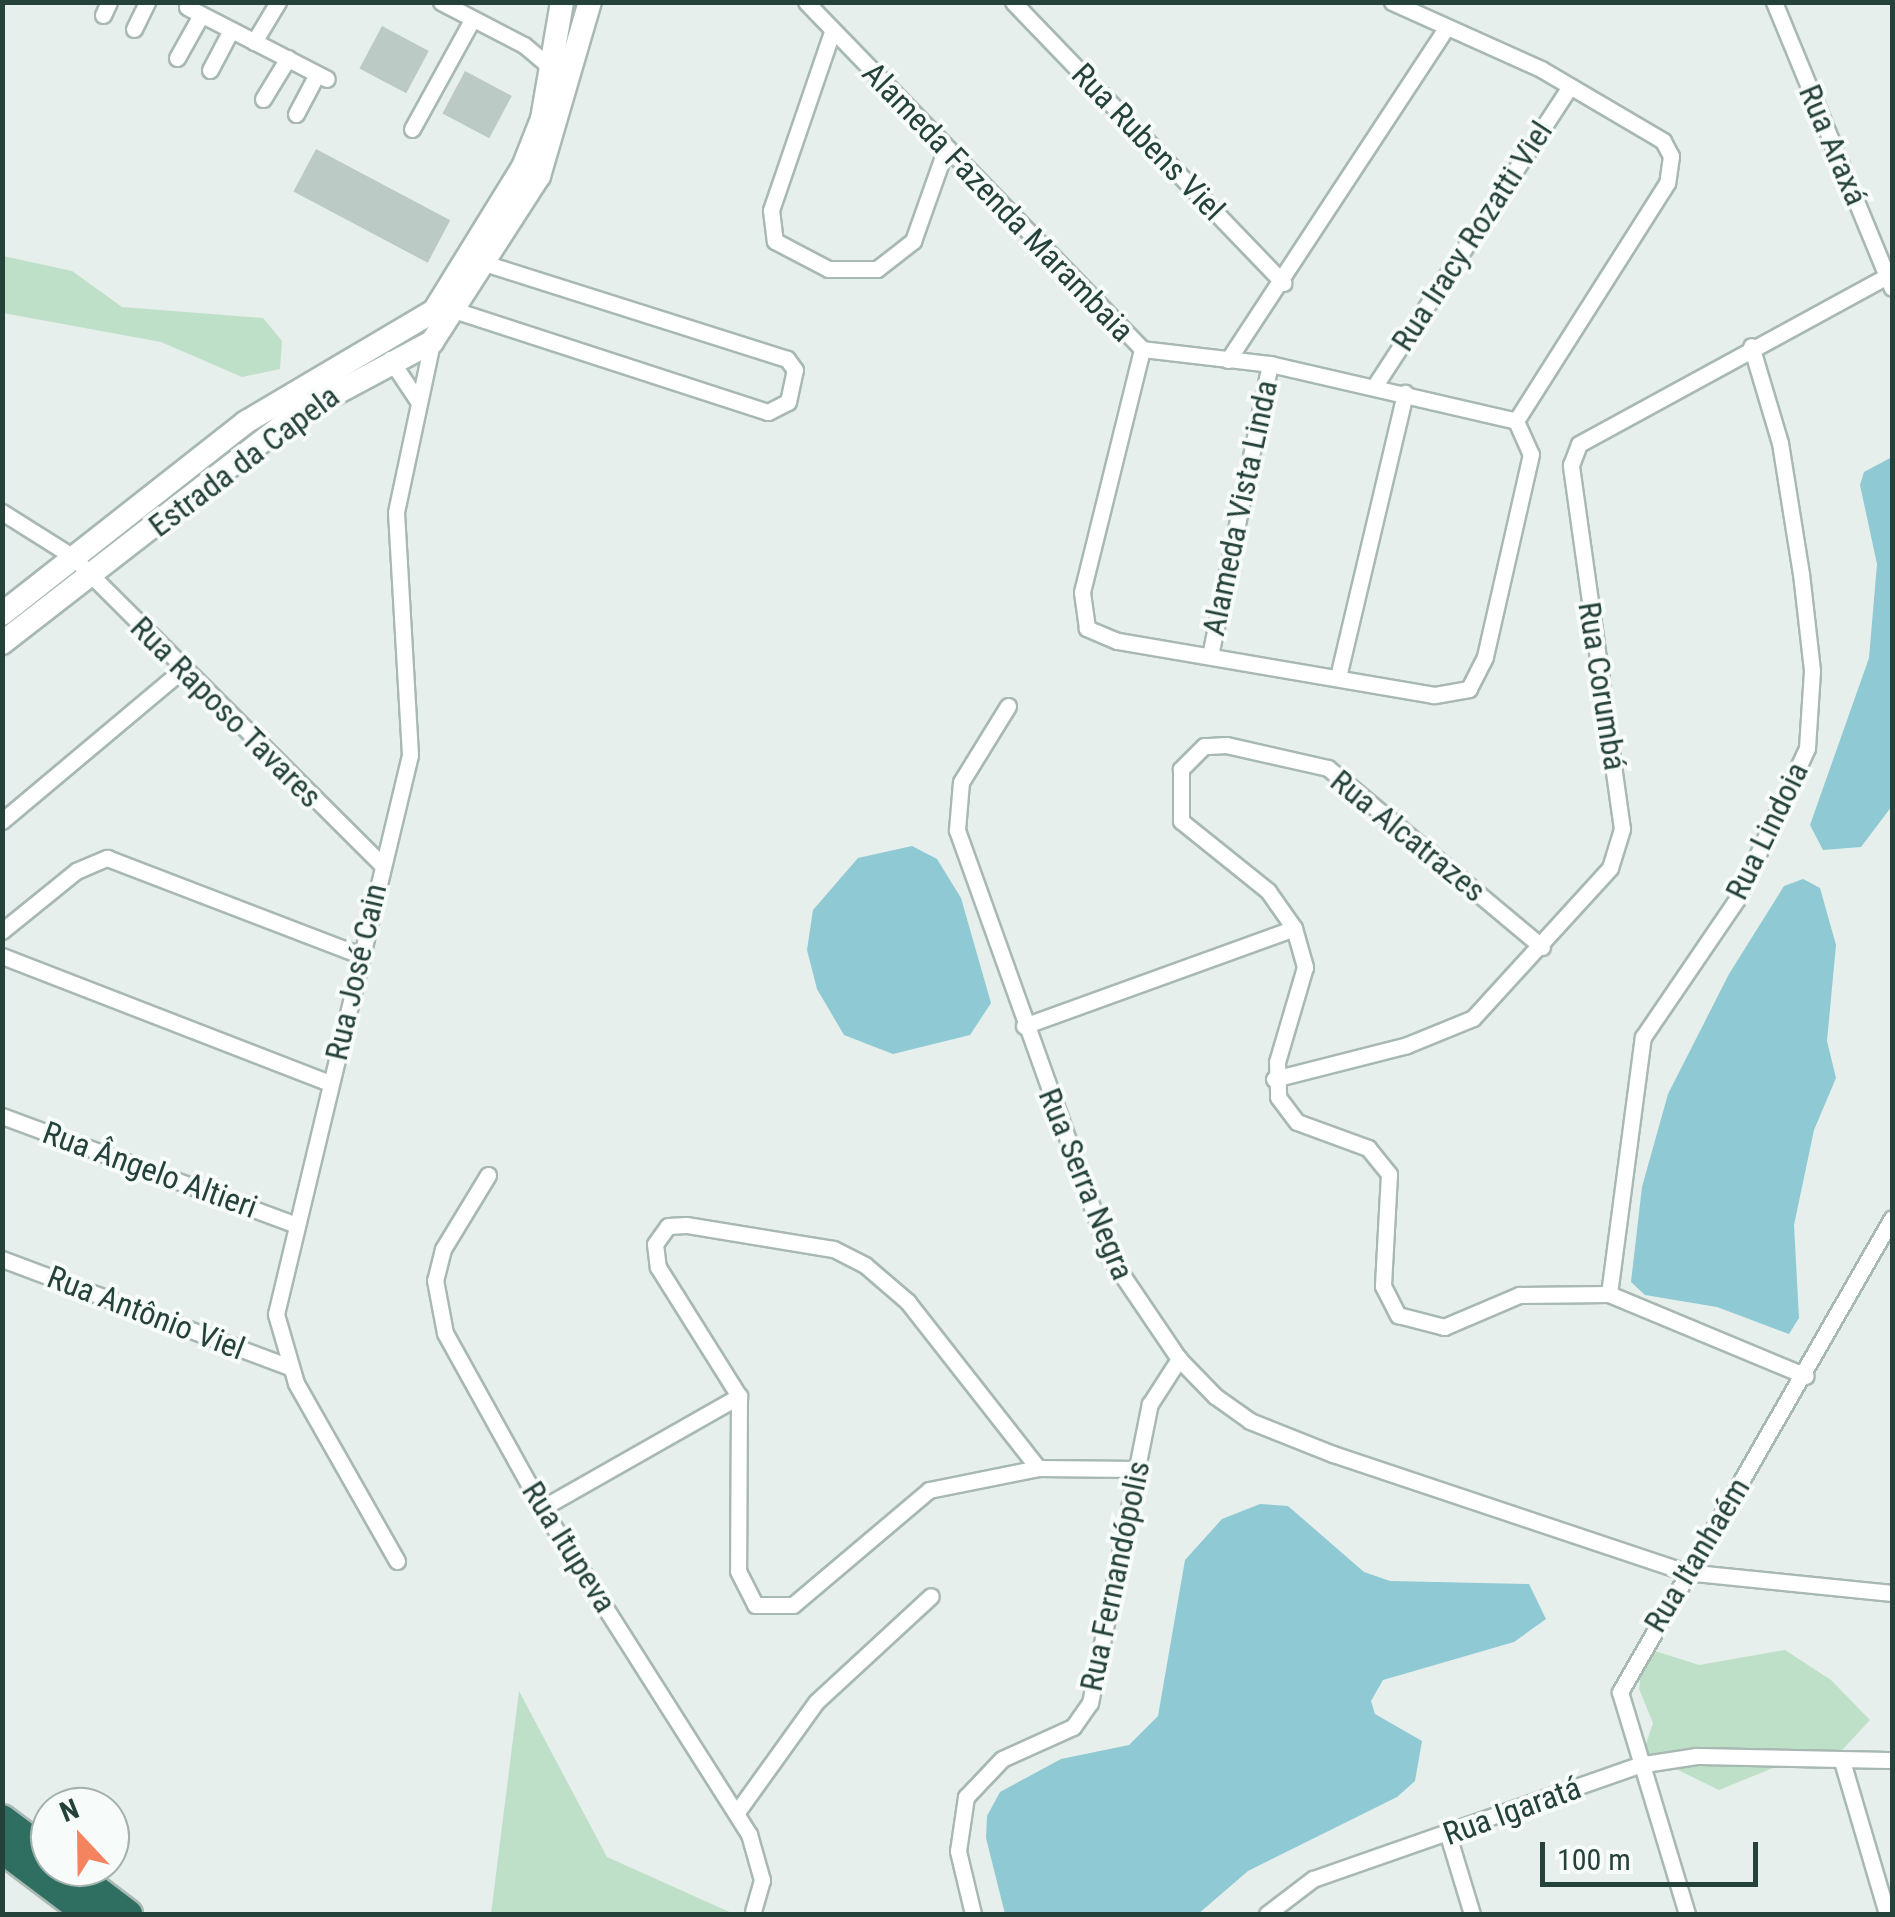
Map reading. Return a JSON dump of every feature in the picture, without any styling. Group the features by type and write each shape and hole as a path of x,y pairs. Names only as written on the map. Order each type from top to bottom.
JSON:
{"highway":[{"path":"2,1819 30,1840"},
{"path":"2,1849 88,1914"},
{"path":"92,1887 128,1914"}],"main road":[{"name":"Estrada da Capela","path":"2,642 91,577 296,414 391,351 434,310 508,192 542,119 547,69 562,2"},
{"name":"Estrada da Capela","path":"2,614 246,422 391,351 432,342 488,264 539,176 590,2"}],"street":[{"path":"134,29 147,2"},
{"path":"254,42 278,2"},
{"path":"441,2 524,45 547,69 570,76"},
{"name":"Alameda Fazenda Marambaia","path":"806,2 1142,349 1270,364 1511,417"},
{"name":"Rua Rubens Viel","path":"1013,2 1282,283"},
{"path":"1142,349 1082,592 1083,618 1098,635 1210,651 1434,696 1469,689 1485,658 1531,454 1511,417 1672,171 1663,141 1570,86 1392,2"},
{"name":"Rua Araxá","path":"1774,2 1890,282"},
{"path":"177,58 194,11 322,77 296,114"},
{"path":"412,129 472,20"},
{"path":"210,70 231,30"},
{"path":"1228,360 1445,30"},
{"path":"832,32 770,210 776,242 828,269 877,269 913,241 946,148"},
{"path":"524,45 553,38 578,44"},
{"path":"263,100 288,58"},
{"name":"Rua Iracy Rozatti Viel","path":"1374,387 1570,86"},
{"path":"456,311 768,412 788,402 795,370 787,359 488,264"},
{"name":"Rua Corumbá","path":"1274,1079 1452,1030 1542,948 1610,868 1622,829 1573,458 1601,427 1751,346 1890,282"},
{"name":"Rua José Cain","path":"396,1561 290,1367 276,1314 358,954 410,755 396,512 432,342"},
{"name":"Rua Lindoia","path":"1608,1294 1643,1037 1737,899 1806,748 1812,670 1801,574 1780,443 1751,346"},
{"path":"391,351 418,401"},
{"name":"Alameda Vista Linda","path":"1210,651 1270,364"},
{"path":"406,383 427,380"},
{"path":"1338,677 1405,393"},
{"name":"Rua Raposo Tavares","path":"2,512 72,556 182,670 382,865"},
{"path":"2,821 182,670"},
{"name":"Rua Serra Negra","path":"1008,706 961,782 956,818 1024,1026 1110,1257 1179,1359 1250,1421 1685,1572 1892,1593"},
{"name":"Rua Alcatrazes","path":"1274,1079 1305,967 1294,928 1268,891 1181,821 1175,786 1204,746 1305,758 1328,768 1542,948"},
{"path":"2,931 76,871 107,858 358,954"},
{"path":"1024,1026 1294,928"},
{"path":"2,956 330,1083"},
{"path":"1274,1079 1297,1122 1368,1148 1389,1174 1383,1286 1412,1324 1444,1328 1548,1290 1608,1294 1806,1376"},
{"name":"Rua Ângelo Altieri","path":"2,1116 297,1225"},
{"name":"Rua Itupeva","path":"488,1176 443,1249 436,1306 542,1508 737,1812 760,1862 753,1911"},
{"name":"Rua Itanhaém","path":"1687,1914 1638,1765 1620,1692 1685,1572 1806,1376 1892,1218"},
{"path":"1038,1468 882,1275 833,1248 668,1226 655,1244 658,1266 739,1396 738,1572 745,1595 770,1610 792,1605 928,1490 1038,1468 1138,1469"},
{"name":"Rua Antônio Viel","path":"2,1258 290,1367"},
{"name":"Rua Fernandópolis","path":"973,1914 958,1851 966,1798 1002,1759 1073,1727 1090,1703 1150,1404 1179,1359"},
{"path":"542,1508 739,1396"},
{"path":"737,1812 816,1702 932,1596"},
{"name":"Rua Igaratá","path":"1267,1914 1314,1879 1638,1765 1696,1756 1892,1760"},
{"path":"1842,1761 1888,1914"},
{"path":"1448,1835 1472,1914"}],"green space":[{"path":"3,256 72,271 122,307 263,318 282,341 280,369 242,377 161,342 3,313"},
{"path":"1785,1650 1831,1680 1870,1720 1833,1760 1778,1766 1719,1790 1643,1753 1653,1723 1639,1689 1643,1656 1655,1651 1699,1665"},
{"path":"519,1691 607,1857 734,1914 491,1914"}],"water":[{"path":"1892,457 1892,806 1861,847 1823,850 1810,825 1869,658 1877,564 1860,485 1864,472"},
{"path":"912,846 937,859 961,898 991,1003 970,1035 893,1054 844,1035 817,989 807,950 813,910 858,858"},
{"path":"1803,879 1820,888 1836,945 1827,1041 1836,1078 1814,1130 1794,1225 1799,1318 1789,1334 1717,1307 1645,1295 1631,1282 1642,1187 1668,1094 1729,974 1784,886"},
{"path":"1260,1504 1288,1506 1364,1572 1390,1581 1529,1584 1546,1619 1514,1642 1383,1680 1371,1701 1375,1714 1422,1741 1415,1781 1397,1797 1248,1871 1198,1914 1005,1914 986,1838 987,1816 1000,1792 1061,1759 1129,1745 1158,1716 1185,1560 1222,1519"}],"building":[{"path":"382,26 429,51 406,93 359,68"},
{"path":"465,71 512,96 489,138 442,113"},
{"path":"316,149 450,220 428,263 293,191"}]}
